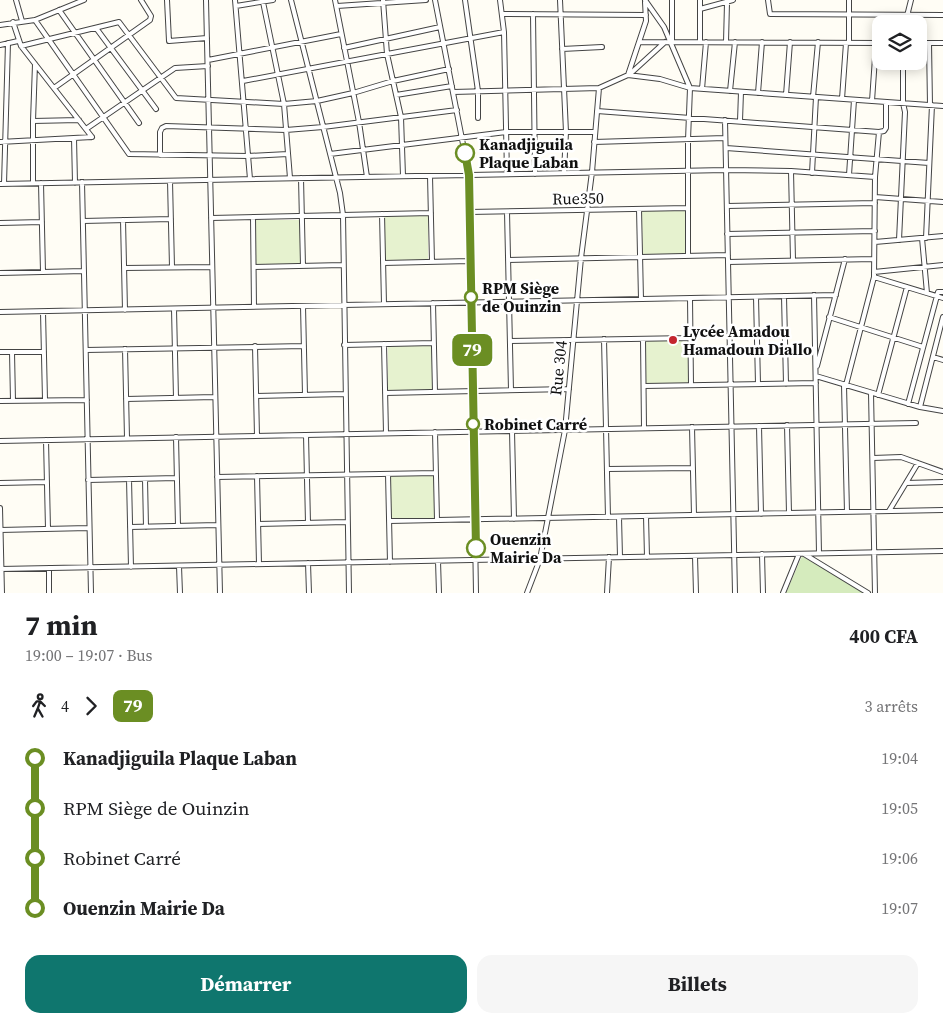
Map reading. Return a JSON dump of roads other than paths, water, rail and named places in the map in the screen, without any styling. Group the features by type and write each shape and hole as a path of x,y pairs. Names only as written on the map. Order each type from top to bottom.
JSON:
{"street":[{"path":"17,0 22,21"},
{"path":"0,25 35,20 84,0"},
{"path":"54,88 151,18 141,0"},
{"path":"167,0 169,41 207,38"},
{"path":"206,0 220,593"},
{"path":"235,0 250,179"},
{"path":"236,6 273,0"},
{"path":"292,0 336,177 343,215 349,593"},
{"path":"336,0 359,122 367,177"},
{"path":"337,6 383,1 426,0"},
{"path":"435,0 469,175 476,593"},
{"path":"465,0 478,91 478,118"},
{"path":"500,0 504,32 507,174"},
{"path":"560,0 566,132 564,173"},
{"path":"628,75 645,25 645,0"},
{"path":"645,0 672,42 690,88 688,118 688,256"},
{"path":"672,0 672,42"},
{"path":"700,0 700,42"},
{"path":"700,9 734,0"},
{"path":"768,0 770,14 906,15 911,0"},
{"path":"842,99 848,42 849,0"},
{"path":"383,1 387,54 401,117 403,176"},
{"path":"263,2 284,104 290,178"},
{"path":"726,42 727,3"},
{"path":"59,10 139,123"},
{"path":"502,14 646,15"},
{"path":"533,14 535,174"},
{"path":"927,15 943,15"},
{"path":"35,20 128,154 248,156 288,154"},
{"path":"2,142 92,137 21,46 13,22"},
{"path":"21,46 119,22 176,98 209,100 284,104 317,101 353,94 393,81 449,69"},
{"path":"344,48 440,27"},
{"path":"96,28 156,109"},
{"path":"242,81 504,32"},
{"path":"208,60 341,34"},
{"path":"0,45 18,41"},
{"path":"639,42 872,43"},
{"path":"453,92 598,88 628,75 665,42"},
{"path":"702,89 706,42"},
{"path":"730,91 735,42"},
{"path":"758,93 762,42"},
{"path":"786,95 790,42"},
{"path":"812,173 818,42"},
{"path":"8,43 6,114 2,142 2,184 688,170 791,171 875,177"},
{"path":"927,293 924,238 928,201 931,105 929,43 943,43"},
{"path":"562,49 602,48"},
{"path":"33,183 32,140 35,64"},
{"path":"86,129 175,68 208,66"},
{"path":"872,101 874,70"},
{"path":"899,240 905,112 903,103 903,70"},
{"path":"628,75 660,79 690,88 943,106"},
{"path":"0,85 7,85"},
{"path":"396,95 452,86"},
{"name":"Rue 304","path":"527,593 540,559 565,430 592,172 598,88"},
{"path":"740,121 741,92"},
{"path":"849,175 854,100"},
{"path":"597,111 879,132 884,131 886,128 886,102"},
{"path":"160,155 160,132 162,128 209,127 286,130 457,110"},
{"path":"0,114 6,114"},
{"path":"33,121 79,120"},
{"path":"725,120 735,593"},
{"path":"330,154 506,132 595,132"},
{"path":"847,512 845,385 874,274 875,177 879,132"},
{"path":"74,138 75,182"},
{"path":"594,142 725,138"},
{"path":"726,148 929,163"},
{"path":"791,171 793,260"},
{"path":"430,176 432,262"},
{"path":"301,178 303,266"},
{"path":"170,181 172,267"},
{"path":"82,182 91,593"},
{"path":"41,183 43,272"},
{"path":"875,197 943,202"},
{"path":"727,206 875,204"},
{"name":"Rue350","path":"469,212 688,208"},
{"path":"639,209 641,299"},
{"path":"507,212 511,390"},
{"path":"211,218 430,213"},
{"path":"382,214 384,304"},
{"path":"252,217 254,307"},
{"path":"83,221 171,219"},
{"path":"123,220 125,310"},
{"path":"0,223 42,222"},
{"path":"727,234 875,231"},
{"path":"875,242 943,236"},
{"path":"508,260 728,255"},
{"path":"816,370 845,259"},
{"path":"728,262 874,259"},
{"path":"383,263 470,262"},
{"path":"254,267 343,265"},
{"path":"874,274 943,265"},
{"path":"124,268 212,267"},
{"path":"0,273 84,271"},
{"path":"874,274 943,298"},
{"path":"878,395 907,287"},
{"path":"908,404 938,292 943,292"},
{"path":"814,295 820,553"},
{"path":"0,312 836,295"},
{"path":"784,296 786,384"},
{"path":"756,297 758,384"},
{"path":"690,298 691,385"},
{"path":"433,303 435,392"},
{"path":"303,306 305,395"},
{"path":"174,309 176,398"},
{"path":"43,312 45,400"},
{"path":"830,317 923,347"},
{"path":"920,407 941,332 943,317"},
{"path":"643,338 644,428"},
{"path":"510,341 690,338"},
{"path":"604,339 608,517"},
{"path":"344,345 434,343"},
{"path":"384,344 386,433"},
{"path":"256,346 257,436"},
{"path":"86,350 304,346"},
{"path":"125,349 127,438"},
{"path":"0,352 44,352"},
{"path":"12,352 13,401"},
{"path":"933,357 943,360"},
{"path":"816,376 908,404 943,411"},
{"path":"644,386 816,383"},
{"path":"385,393 569,389"},
{"path":"871,393 875,593"},
{"path":"256,396 345,394"},
{"path":"126,399 216,397"},
{"path":"0,401 86,400"},
{"path":"0,441 916,423"},
{"path":"787,425 789,513"},
{"path":"759,426 760,514"},
{"path":"692,427 694,515"},
{"path":"512,431 514,519"},
{"path":"435,432 437,520"},
{"path":"306,435 308,523"},
{"path":"176,437 178,526"},
{"path":"46,440 48,529"},
{"path":"873,458 901,457 943,472"},
{"path":"889,511 918,463"},
{"path":"607,469 693,468"},
{"path":"217,477 436,473"},
{"path":"388,474 390,562"},
{"path":"257,476 259,564"},
{"path":"88,480 177,478"},
{"path":"129,479 131,567"},
{"path":"145,479 146,527"},
{"path":"0,483 47,482"},
{"path":"906,483 943,482"},
{"path":"0,508 2,593"},
{"path":"389,521 943,510"},
{"path":"646,516 646,557"},
{"path":"619,517 620,557"},
{"path":"258,524 347,522"},
{"path":"130,527 218,525"},
{"path":"0,530 89,528"},
{"path":"1,569 943,551"},
{"path":"762,554 763,593"},
{"path":"782,593 801,554"},
{"path":"801,554 868,593"},
{"path":"695,556 696,593"},
{"path":"607,593 609,558"},
{"path":"438,561 439,593"},
{"path":"308,563 309,593"},
{"path":"179,566 180,593"},
{"path":"49,568 50,593"}],"place":[{"name":"Kanadjiguila Plaque Laban","path":"465,153"},
{"name":"RPM Siège de Ouinzin","path":"471,297"},
{"name":"Lycée Amadou Hamadoun Diallo","path":"673,340"},
{"name":"Robinet Carré","path":"473,424"},
{"name":"Ouenzin Mairie Da","path":"476,548"}]}
